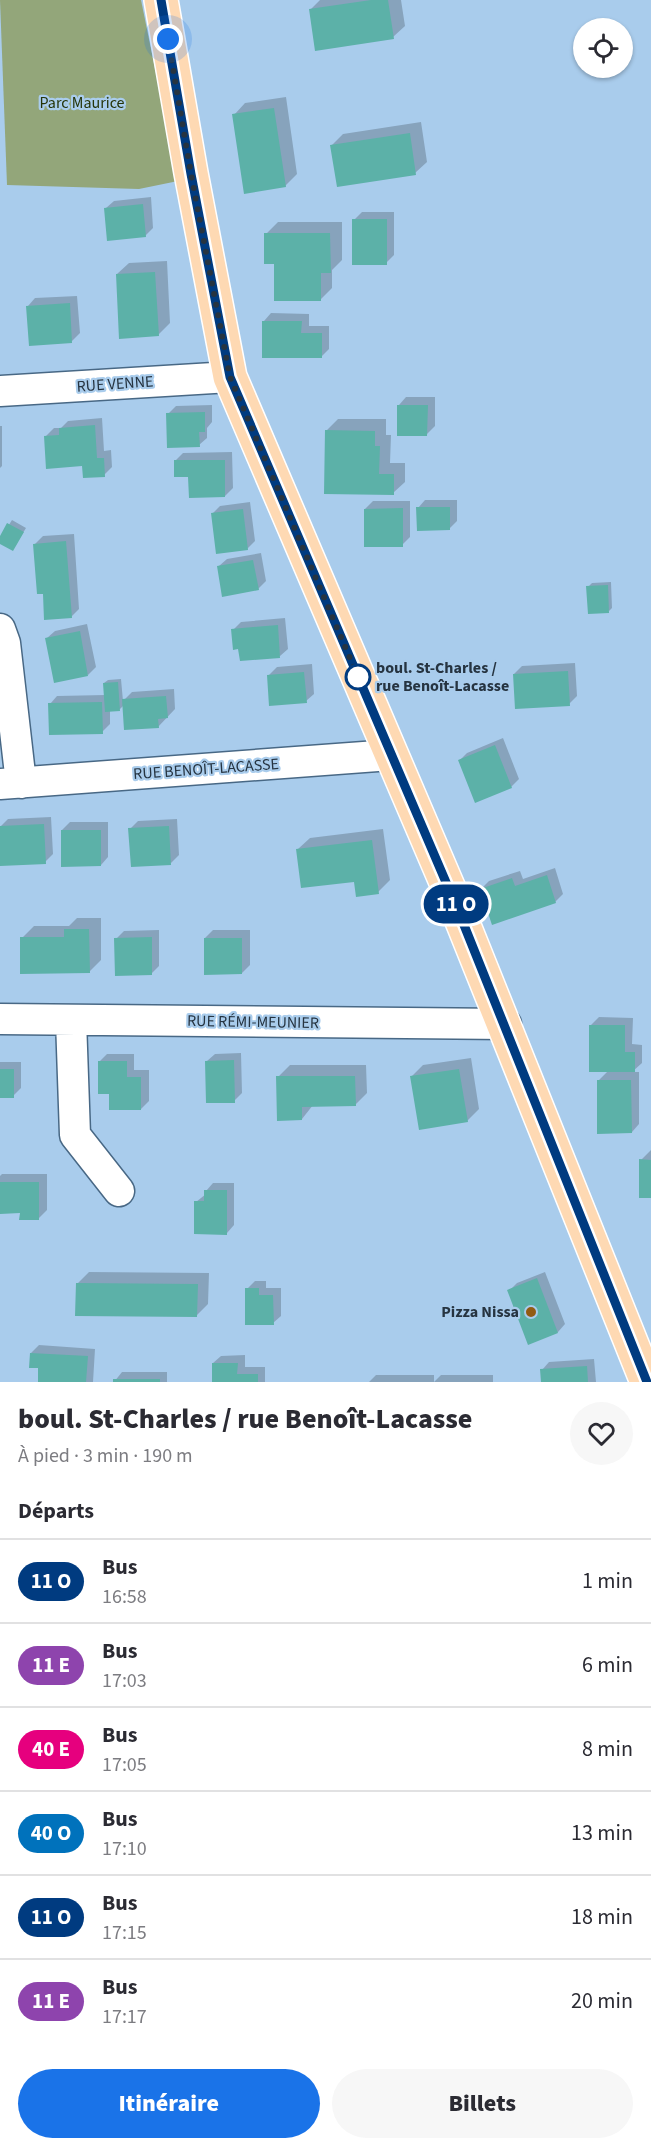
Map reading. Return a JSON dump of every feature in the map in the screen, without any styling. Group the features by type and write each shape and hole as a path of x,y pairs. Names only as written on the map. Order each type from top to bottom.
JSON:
{"main road":[{"path":"161,0 191,174 230,377 506,1024 647,1382"}],"street":[{"name":"RUE VENNE","path":"0,391 230,377"},
{"name":"RUE BENOÎT-LACASSE","path":"0,629 5,643 10,783 391,755"},
{"name":"RUE RÉMI-MEUNIER","path":"0,1019 506,1024"},
{"path":"71,1020 75,1135 120,1191"}],"green space":[{"name":"Parc Maurice","path":"0,0 141,0 178,181 139,189 7,185"}],"building":[{"path":"371,0 388,0 394,39 315,51 309,9"},
{"path":"274,108 286,187 244,194 232,114"},
{"path":"410,133 416,175 337,187 330,145"},
{"path":"143,204 146,237 107,241 104,208"},
{"path":"352,219 387,219 387,265 352,265"},
{"path":"264,233 330,233 331,273 321,273 321,301 274,301 274,264 264,264"},
{"path":"155,272 159,336 119,339 116,274"},
{"path":"70,303 72,343 29,346 26,306"},
{"path":"262,321 302,321 301,333 322,333 322,358 262,358"},
{"path":"397,405 428,405 427,436 397,436"},
{"path":"205,412 205,432 199,432 200,447 167,448 166,413"},
{"path":"95,425 97,458 104,458 105,477 83,478 82,466 46,469 44,436 59,435 59,428"},
{"path":"325,430 375,431 375,446 380,446 379,474 394,474 394,495 324,494"},
{"path":"174,460 225,460 225,497 189,498 188,477 174,477"},
{"path":"416,507 450,507 450,530 417,531"},
{"path":"403,508 403,547 364,547 364,509"},
{"path":"243,509 248,550 216,554 211,513"},
{"path":"7,523 24,532 13,551 0,544 0,536"},
{"path":"66,541 72,618 44,620 43,594 37,594 33,544"},
{"path":"253,560 259,590 222,597 217,566"},
{"path":"608,585 609,613 588,614 586,586"},
{"path":"278,625 280,658 240,661 238,649 233,650 231,629"},
{"path":"80,631 88,676 54,683 45,638"},
{"path":"568,671 570,706 515,709 513,674"},
{"path":"304,672 307,703 269,706 267,675"},
{"path":"118,682 120,711 105,712 103,683"},
{"path":"166,696 168,718 158,719 159,728 124,730 122,699"},
{"path":"102,702 103,734 49,735 48,703"},
{"path":"495,745 512,788 475,803 458,760"},
{"path":"44,824 46,864 0,866 0,826"},
{"path":"169,826 171,865 131,867 128,828"},
{"path":"61,830 101,830 101,866 61,867"},
{"path":"372,840 379,894 356,897 354,882 301,888 296,849"},
{"path":"547,875 556,903 492,925 480,889 512,878 515,886"},
{"path":"64,929 89,929 90,973 20,974 20,937 64,937"},
{"path":"152,937 152,975 115,976 114,938"},
{"path":"204,938 242,938 242,974 204,975"},
{"path":"589,1025 625,1025 625,1052 635,1052 635,1072 589,1072"},
{"path":"234,1060 235,1103 206,1103 205,1061"},
{"path":"98,1061 127,1061 127,1077 141,1077 141,1110 109,1110 109,1094 98,1094"},
{"path":"0,1069 14,1069 14,1098 0,1098"},
{"path":"459,1069 468,1122 419,1130 410,1076"},
{"path":"276,1076 355,1076 356,1106 302,1107 302,1120 277,1121"},
{"path":"597,1080 631,1080 632,1133 597,1134"},
{"path":"639,1159 651,1160 651,1198 639,1198"},
{"path":"0,1182 39,1182 39,1220 19,1220 20,1213 0,1214"},
{"path":"204,1190 227,1190 227,1235 194,1234 194,1201 204,1201"},
{"path":"537,1278 558,1333 528,1345 507,1290"},
{"path":"76,1283 198,1284 197,1317 75,1316"},
{"path":"245,1288 259,1288 259,1295 273,1295 274,1325 245,1325"},
{"path":"30,1353 88,1356 86,1382 38,1382 38,1368 29,1368"},
{"path":"212,1363 238,1363 237,1374 258,1374 258,1382 212,1382"},
{"path":"587,1366 588,1382 541,1382 540,1369"},
{"path":"113,1379 160,1379 160,1382 113,1382"}],"bus line":[{"path":"161,0 191,174 230,377 506,1024 647,1382"}],"place":[{"name":"boul. St-Charles / rue Benoît-Lacasse","path":"358,677"},
{"name":"Pizza Nissa","path":"531,1312"}],"route":[{"path":"168,39 230,377 358,677"}]}
